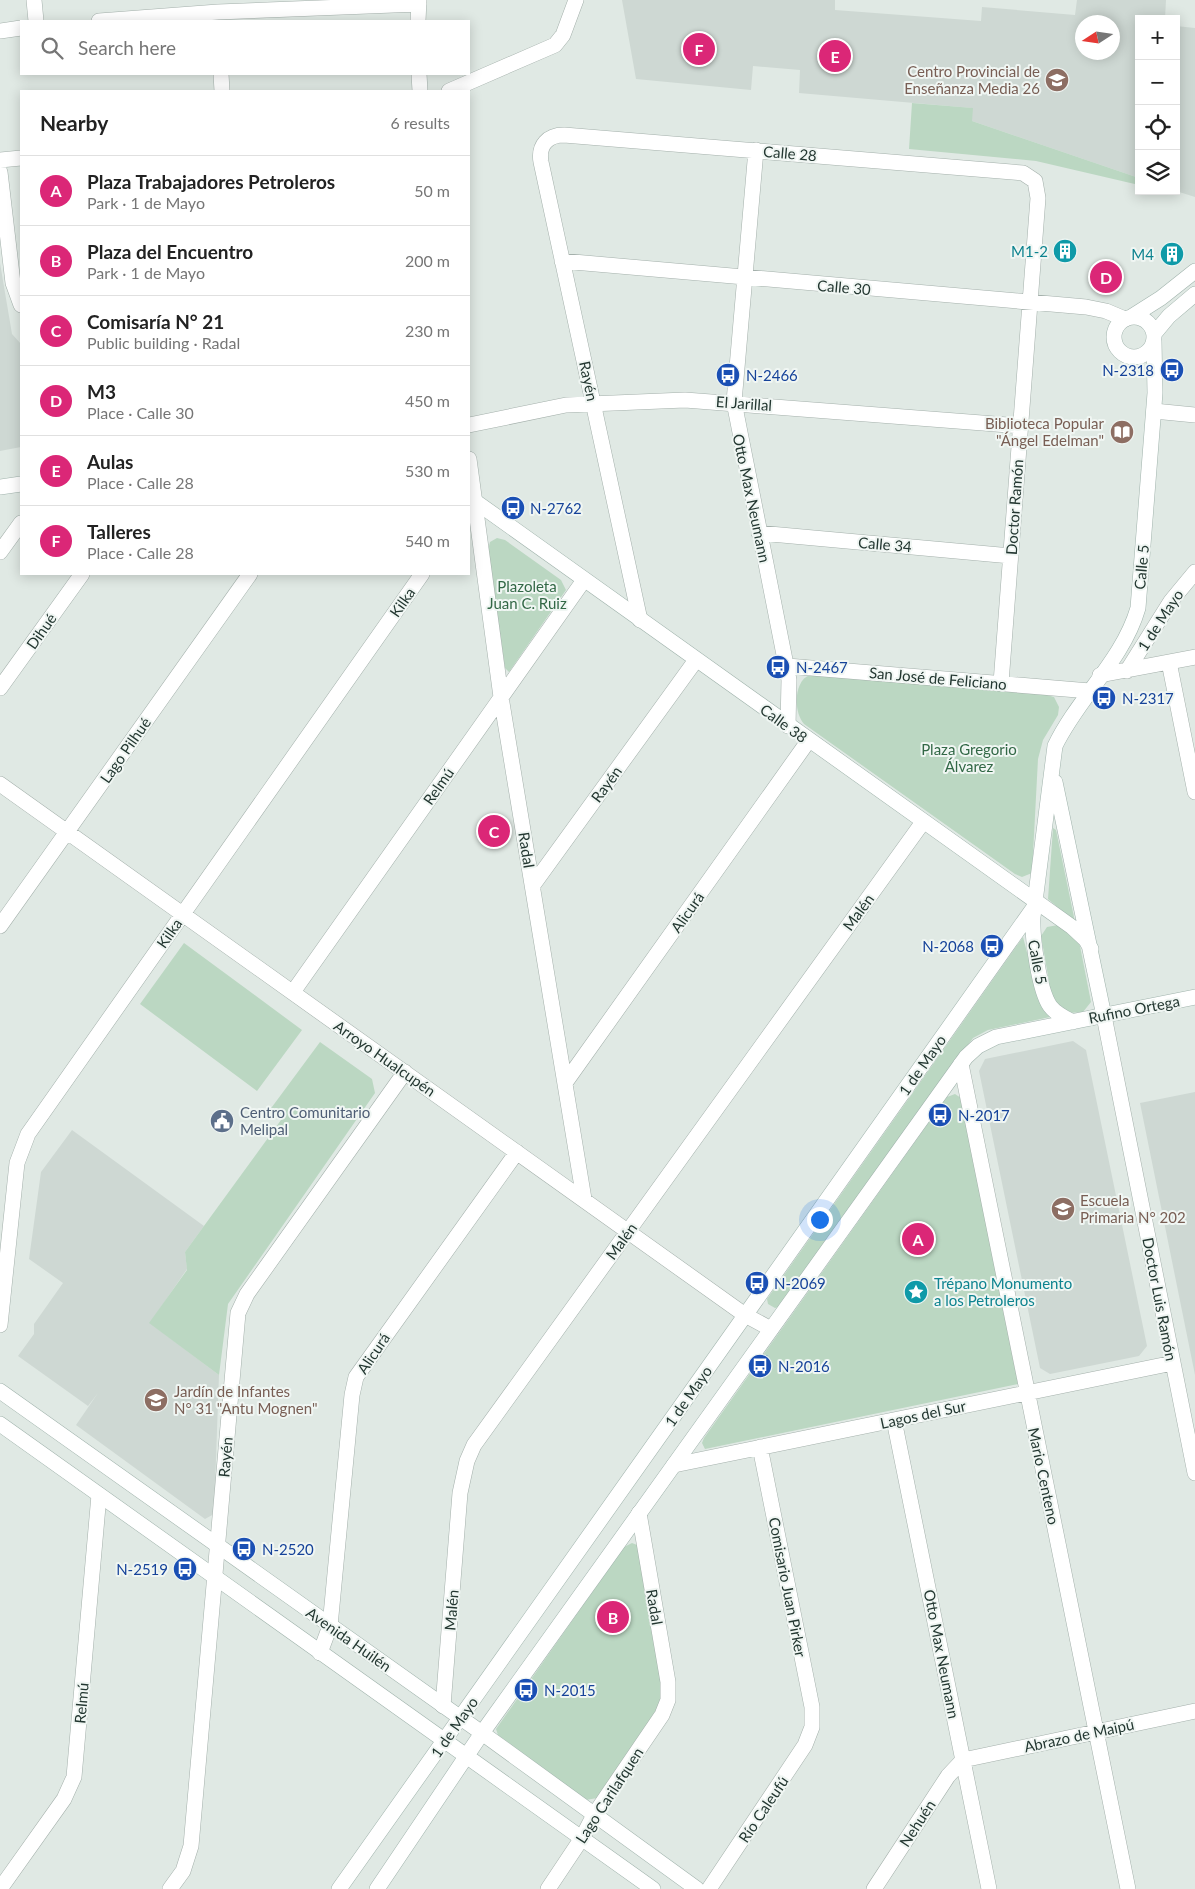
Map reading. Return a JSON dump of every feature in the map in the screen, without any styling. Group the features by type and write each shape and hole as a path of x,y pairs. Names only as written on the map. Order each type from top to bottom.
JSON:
{"street":[{"path":"34,0 36,20"},
{"path":"451,90 555,45 563,34 576,0"},
{"path":"111,20 218,11 419,2 418,20"},
{"path":"0,31 20,28"},
{"path":"221,75 222,90"},
{"path":"420,75 420,90"},
{"name":"Calle 28","path":"544,143 549,138 564,135 1016,172 1030,176 1035,181"},
{"name":"Rayén","path":"544,143 540,156 640,620"},
{"name":"Otto Max Neumann","path":"756,150 743,278 734,402 787,666 790,693 788,726"},
{"path":"0,160 20,158"},
{"path":"0,172 16,253 15,288 20,302"},
{"name":"Doctor Ramón","path":"1000,684 1038,198 1035,181"},
{"name":"Calle 30","path":"562,261 1096,309 1128,318 1143,319 1148,322 1154,337"},
{"path":"1195,271 1166,295 1128,318 1116,328 1114,340 1121,351 1133,357 1140,356 1151,347 1154,337 1169,316 1195,294"},
{"name":"Calle 5","path":"1073,1022 1056,1013 1046,998 1034,941 1033,917 1054,751 1061,734 1129,632 1138,608 1154,411 1154,337"},
{"name":"El Jarillal","path":"470,425 553,407 593,403 685,400 734,402 1021,426"},
{"path":"1154,411 1195,415"},
{"path":"0,487 20,484"},
{"name":"Calle 38","path":"470,502 584,580 1079,933 1091,949"},
{"name":"Radal","path":"470,502 584,1199"},
{"path":"0,552 20,524"},
{"name":"Calle 34","path":"759,533 1010,556"},
{"name":"1 de Mayo","path":"1127,671 1171,601 1195,572"},
{"name":"Dihué","path":"0,688 81,575"},
{"name":"Lago Pilhué","path":"0,926 249,575"},
{"name":"Kilka","path":"0,1326 16,1170 21,1149 32,1128 421,575"},
{"name":"Relmú","path":"293,992 584,580"},
{"path":"1100,675 1195,657"},
{"name":"Rayén","path":"533,884 696,660"},
{"path":"1169,662 1195,792"},
{"name":"San José de Feliciano","path":"787,666 1090,691"},
{"name":"Alicurá","path":"565,1083 809,740"},
{"name":"Calle 5","path":"1052,770 1091,949"},
{"name":"Arroyo Hualcupén","path":"0,784 745,1314 771,1329"},
{"name":"Malén","path":"443,1706 460,1493 467,1460 480,1435 923,822"},
{"name":"1 de Mayo","path":"340,1889 1036,903"},
{"name":"Doctor Luis Ramón","path":"1091,949 1195,1473"},
{"name":"Rufino Ortega","path":"1073,1022 1195,997"},
{"name":"1 de Mayo","path":"376,1889 482,1733 961,1064 972,1051 986,1041 1073,1022"},
{"name":"Mario Centeno","path":"961,1064 1128,1889"},
{"name":"Rayén","path":"170,1889 183,1871 191,1846 237,1323 242,1303 405,1072"},
{"name":"Alicurá","path":"320,1652 330,1626 352,1395 356,1377 517,1152"},
{"name":"Lagos del Sur","path":"674,1465 1173,1363"},
{"name":"Avenida Huilén","path":"0,1391 482,1733 697,1889"},
{"name":"Otto Max Neumann","path":"894,1420 989,1889"},
{"name":"Avenida Huilén","path":"0,1424 653,1889"},
{"name":"Comisario Juan Pirker","path":"760,1447 812,1707 812,1727"},
{"name":"Relmú","path":"0,1889 72,1785 99,1495"},
{"name":"Radal","path":"639,1513 668,1682 668,1700"},
{"name":"Lago Carilafquen","path":"548,1889 582,1838 594,1814 662,1715 668,1700"},
{"name":"Abrazo de Maipú","path":"963,1760 1195,1711"},
{"name":"Río Caleufú","path":"709,1889 806,1745 812,1727"},
{"name":"Nehuén","path":"874,1889 948,1776 963,1760"}],"shaded area":[{"path":"622,0 835,0 835,10 981,21 982,7 1075,15 1077,0 1166,0 1165,15 1135,15 1135,177 972,121 972,108 799,93 800,70 753,66 751,90 636,79"},
{"path":"1180,26 1195,28 1195,197 1180,192"},
{"path":"0,263 12,334 20,343 20,447 0,451"},
{"name":"Escuela Primaria N° 202","path":"1073,1041 1086,1050 1147,1346 1139,1356 1050,1374 1040,1368 979,1071 985,1059"},
{"path":"1195,1092 1195,1375 1140,1103"},
{"path":"72,1130 204,1226 185,1252 187,1269 150,1323 219,1375 214,1514 205,1519 76,1425 98,1393 88,1406 18,1356 34,1334 34,1324 63,1283 29,1259 41,1172"}],"green space":[{"path":"912,103 973,108 972,121 1135,177 1135,184 1036,161 909,149"},
{"name":"Plazoleta Juan C. Ruiz","path":"497,538 505,540 561,580 566,590 509,672 505,668 488,550 490,542"},
{"name":"Plaza Gregorio Álvarez","path":"810,675 1054,697 1059,707 1058,715 1043,740 1038,759 1032,873 1022,877 1015,874 804,724 798,712 797,697 801,683"},
{"path":"1053,828 1056,830 1075,922 1048,899"},
{"path":"1058,925 1077,940 1080,946 1091,1002 1083,1012 1068,1013 1056,1002 1051,993 1041,936 1047,927"},
{"path":"1023,937 1039,998 1050,1017 988,1030 973,1038 779,1307 775,1308 768,1304 767,1299"},
{"path":"184,943 302,1030 257,1091 140,1004"},
{"path":"320,1042 372,1079 375,1093 228,1304 219,1375 149,1323 187,1270 185,1252 281,1120 269,1111"},
{"path":"955,1094 961,1098 1018,1384 705,1449 702,1443 704,1438 947,1097"},
{"path":"632,1543 637,1545 663,1685 662,1703 597,1798 586,1800 498,1735 496,1729 624,1547"}],"place":[{"name":"Talleres","path":"699,49"},
{"name":"Aulas","path":"835,56"},
{"name":"Centro Provincial de Enseñanza Media 26","path":"1057,80"},
{"name":"M1-2","path":"1065,251"},
{"name":"M4","path":"1172,254"},
{"name":"M3","path":"1106,277"},
{"name":"N-2318","path":"1172,370"},
{"name":"N-2466","path":"728,375"},
{"name":"Biblioteca Popular \"Ángel Edelman\"","path":"1122,432"},
{"name":"N-2762","path":"513,508"},
{"name":"N-2467","path":"778,667"},
{"name":"N-2317","path":"1104,698"},
{"name":"Comisaría N° 21","path":"494,831"},
{"name":"N-2068","path":"992,946"},
{"name":"N-2017","path":"940,1115"},
{"name":"Centro Comunitario Melipal","path":"222,1121"},
{"name":"Escuela Primaria N° 202","path":"1063,1209"},
{"name":"Plaza Trabajadores Petroleros","path":"918,1239"},
{"name":"N-2069","path":"757,1283"},
{"name":"Trépano Monumento a los Petroleros","path":"916,1292"},
{"name":"N-2016","path":"760,1366"},
{"name":"Jardín de Infantes N° 31 \"Antu Mognen\"","path":"156,1400"},
{"name":"N-2520","path":"244,1549"},
{"name":"N-2519","path":"185,1569"},
{"name":"Plaza del Encuentro","path":"613,1617"},
{"name":"N-2015","path":"526,1690"}]}
